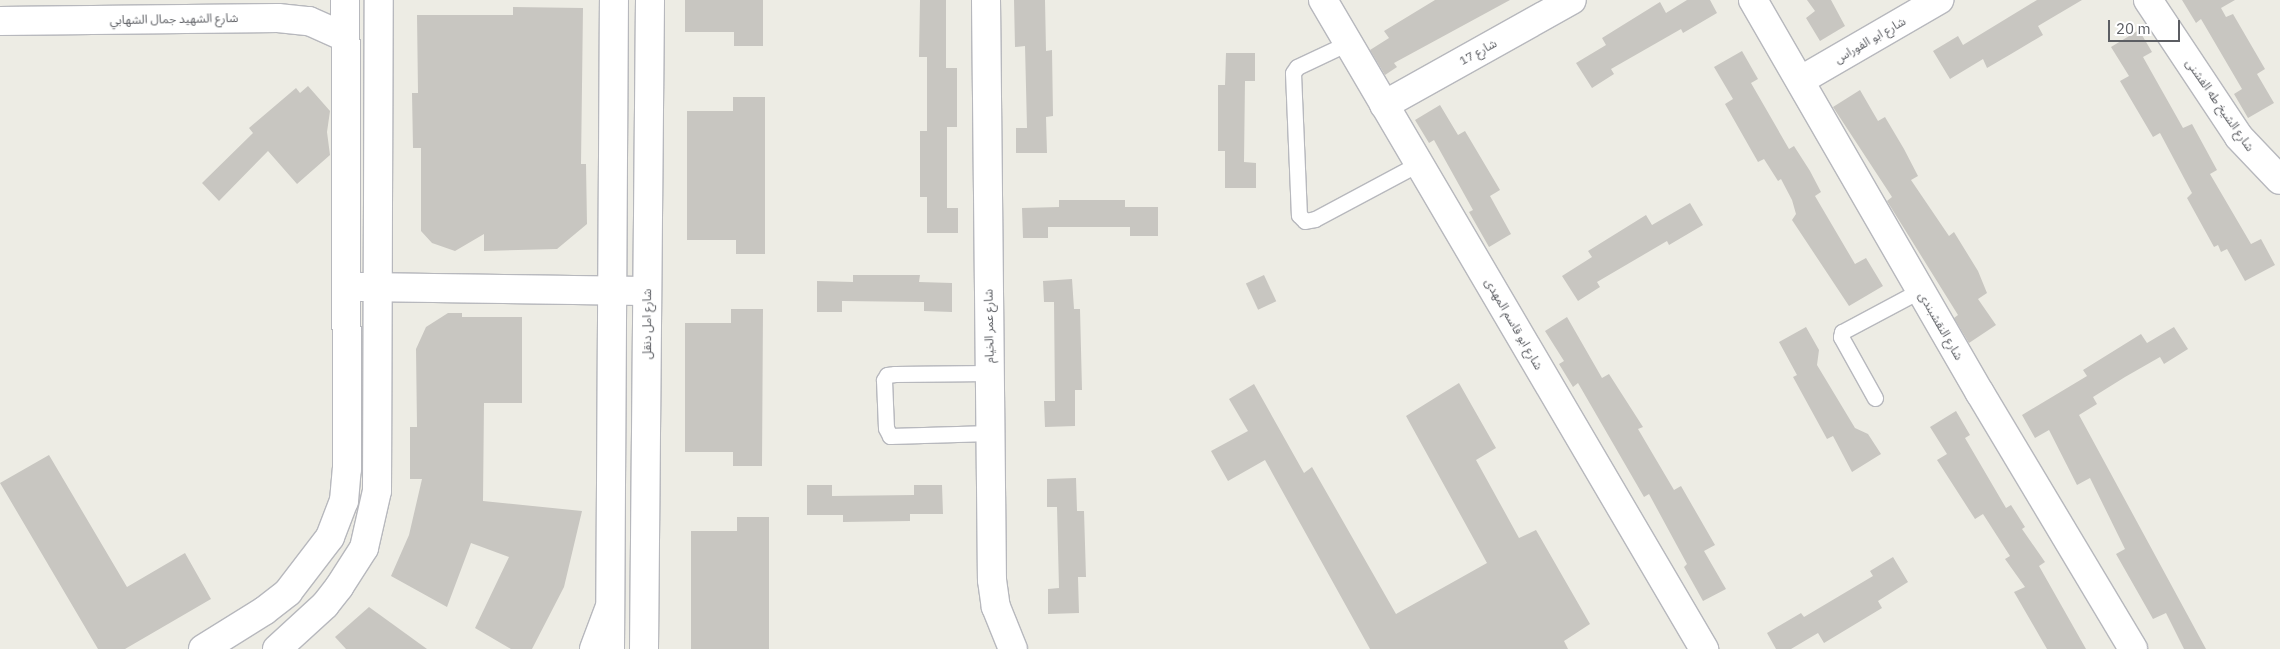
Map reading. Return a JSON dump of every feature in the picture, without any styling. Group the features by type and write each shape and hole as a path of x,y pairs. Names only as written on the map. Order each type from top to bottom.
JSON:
{"street":[{"path":"204,649 264,611 288,592 330,537 344,501 347,469 345,0"},
{"path":"277,649 325,605 364,548 377,491 379,0"},
{"path":"610,649 614,0"},
{"name":"شارع امل دنقل","path":"644,649 650,0"},
{"name":"شارع عمر الخيام","path":"986,0 992,580 996,607 1012,649"},
{"name":"شارع ابو قاسم المهدى","path":"1323,0 1704,649"},
{"name":"شارع 17","path":"1384,105 1572,0"},
{"name":"شارع النقشبندى","path":"1753,0 1921,290 2133,649"},
{"name":"شارع ابو الفوراس","path":"1801,80 1939,0"},
{"name":"شارع الشيخ طه الفشنى","path":"2148,0 2240,137 2280,180"},
{"name":"شارع الشهيد جمال الشهابي","path":"0,21 278,18 309,21 345,37"},
{"path":"346,287 647,291"},
{"path":"594,649 611,605"}],"lane":[{"path":"1348,43 1297,67 1293,73 1299,215 1305,221 1315,219 1420,163"},
{"path":"1875,398 1841,337 1842,332 1921,290"},
{"path":"990,373 895,374 887,375 884,380 886,428 890,436 991,433"}],"building":[{"path":"685,0 763,0 763,46 734,46 734,32 685,32"},
{"path":"920,0 946,0 946,68 957,68 957,127 947,127 947,208 958,208 958,233 927,233 927,197 920,197 920,131 927,131 927,57 919,57"},
{"path":"1014,0 1045,0 1046,51 1052,50 1053,116 1046,117 1047,153 1016,153 1016,128 1027,128 1025,46 1015,47"},
{"path":"1435,0 1510,0 1394,63 1397,67 1385,75 1370,50 1389,38 1384,31"},
{"path":"1687,0 1710,0 1717,13 1683,33 1681,29 1611,69 1614,74 1592,88 1576,63 1606,45 1602,38 1660,2 1666,13"},
{"path":"1807,0 1831,0 1845,26 1820,41 1806,18 1815,11"},
{"path":"2037,0 2082,0 2038,26 2043,35 1987,68 1983,59 1950,79 1933,51 1958,36 1963,45"},
{"path":"2182,0 2235,0 2221,8 2226,17 2233,14 2265,69 2257,74 2274,103 2248,118 2234,94 2242,89 2201,19 2196,23"},
{"path":"513,7 583,8 581,164 586,164 587,224 557,249 484,251 484,234 455,251 432,243 421,231 421,148 413,148 412,93 418,93 417,15 513,15"},
{"path":"2139,30 2152,52 2143,57 2183,128 2192,124 2217,170 2210,174 2251,244 2261,239 2275,265 2245,281 2227,249 2221,252 2218,245 2214,247 2187,198 2192,193 2160,133 2153,137 2120,81 2129,76 2111,47"},
{"path":"1742,51 1758,79 1751,83 1789,149 1794,146 1810,171 1821,192 1815,196 1855,264 1866,258 1883,286 1849,306 1792,220 1796,214 1792,200 1781,179 1778,181 1764,159 1758,162 1725,104 1733,99 1714,67"},
{"path":"1226,53 1255,53 1255,81 1245,81 1244,162 1256,163 1256,188 1225,188 1225,151 1218,151 1218,85 1225,85"},
{"path":"308,86 330,111 327,132 330,155 297,184 268,151 219,201 202,183 253,133 249,128 296,88 300,93"},
{"path":"1860,90 1878,121 1885,117 1904,149 1918,176 1911,180 1949,236 1954,232 1978,271 1987,293 1978,299 1996,325 1969,343 1954,318 1958,315 1887,201 1892,197 1833,107"},
{"path":"733,97 765,97 765,254 736,254 736,240 687,240 687,111 733,111"},
{"path":"1440,105 1458,135 1465,131 1500,190 1490,196 1511,234 1489,247 1469,212 1473,210 1434,140 1429,143 1415,120"},
{"path":"1059,200 1125,200 1125,207 1158,207 1158,236 1130,236 1130,227 1048,227 1048,238 1023,238 1022,208 1059,207"},
{"path":"1690,203 1703,225 1669,245 1667,241 1597,282 1600,287 1578,301 1562,276 1592,257 1588,251 1646,215 1652,225"},
{"path":"853,275 920,275 919,282 952,283 952,312 924,311 924,302 842,301 842,312 817,312 817,281 853,282"},
{"path":"1264,275 1276,301 1258,310 1246,283"},
{"path":"1072,279 1074,309 1080,309 1082,390 1075,390 1075,426 1045,427 1044,401 1055,401 1054,302 1044,302 1043,281"},
{"path":"731,309 763,309 762,466 733,466 733,452 685,452 685,323 731,323"},
{"path":"448,313 462,313 462,317 522,317 522,403 484,403 483,501 582,511 564,587 532,649 511,649 475,628 509,557 471,543 447,607 391,576 409,535 422,479 410,479 410,427 417,427 416,349 426,327"},
{"path":"1567,317 1602,378 1609,374 1643,427 1638,429 1674,490 1681,486 1715,545 1704,551 1726,589 1703,601 1684,567 1687,564 1649,494 1644,497 1578,383 1573,387 1559,364 1564,361 1545,331"},
{"path":"1806,327 1819,350 1817,365 1855,428 1868,434 1881,454 1852,472 1833,436 1827,439 1793,377 1797,375 1779,342"},
{"path":"2174,327 2188,349 2164,364 2160,357 2125,377 2093,397 2097,404 2079,415 2206,649 2184,649 2166,613 2153,619 2116,554 2125,549 2090,478 2077,485 2049,430 2035,438 2022,415 2087,376 2083,370 2141,334 2147,343"},
{"path":"1459,383 1496,448 1476,460 1519,538 1536,530 1590,624 1564,641 1568,649 1370,649 1265,460 1228,481 1211,451 1248,431 1229,399 1254,384 1304,473 1312,467 1396,614 1487,563 1406,416"},
{"path":"1956,411 1970,435 1965,438 2006,508 2011,505 2025,527 2022,529 2045,562 2039,566 2086,649 2047,649 2014,592 2025,587 2005,559 2010,556 1983,514 1975,519 1937,460 1947,454 1930,427"},
{"path":"49,455 127,587 185,553 211,599 125,649 98,649 0,483"},
{"path":"1076,478 1077,511 1084,511 1086,577 1078,577 1079,613 1048,614 1048,589 1059,588 1057,507 1047,507 1047,479"},
{"path":"807,485 832,485 832,496 914,495 914,485 942,485 943,514 910,514 910,521 843,522 843,515 807,515"},
{"path":"737,517 769,517 769,649 691,649 691,531 737,531"},
{"path":"1893,557 1908,582 1878,601 1882,608 1824,643 1818,633 1791,649 1776,649 1767,633 1801,613 1804,617 1873,576 1870,571"},
{"path":"369,607 427,649 346,649 335,637"}]}
